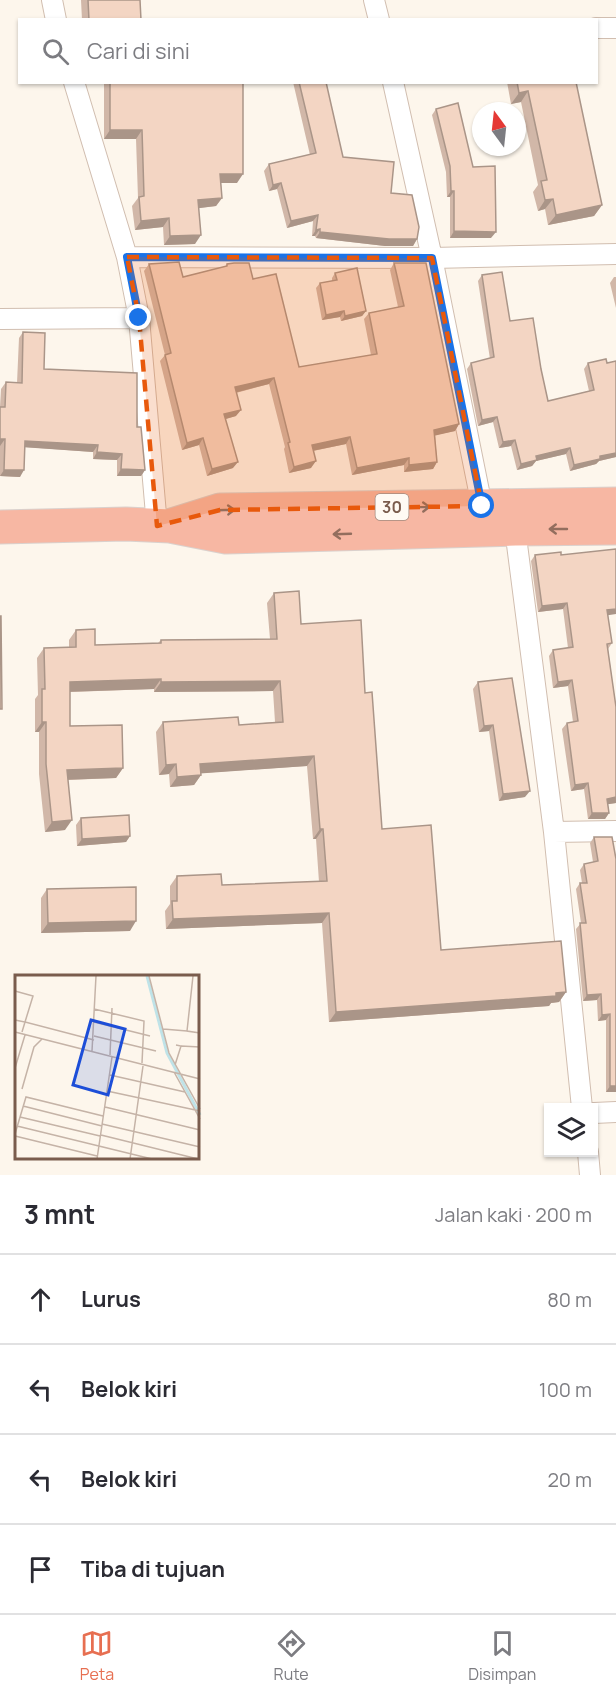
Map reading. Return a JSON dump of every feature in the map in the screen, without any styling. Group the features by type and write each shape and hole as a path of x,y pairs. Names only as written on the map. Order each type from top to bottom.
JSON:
{"highway":[{"name":"30","path":"164,526 220,510 616,504"},
{"name":"30","path":"0,527 126,524 164,526 226,537 616,528"}],"street":[{"path":"51,0 56,18"},
{"path":"374,0 378,18"},
{"path":"598,28 616,28"},
{"path":"75,84 127,257 139,318 164,526"},
{"path":"393,84 432,258 482,506"},
{"path":"127,257 432,258 616,254"},
{"path":"0,319 139,318"},
{"path":"515,529 554,832 582,1103"},
{"path":"554,832 616,831"},
{"path":"598,1113 616,1112"},
{"path":"588,1157 590,1175"}],"highlighted area":[{"path":"127,257 432,258 482,506 220,510 157,526 139,318"}],"building":[{"path":"88,0 140,0 141,18 89,18"},
{"path":"110,84 243,84 243,174 220,174 222,198 198,200 201,235 170,236 169,218 141,221 139,197 144,196 142,130 110,130"},
{"path":"299,84 326,84 343,157 394,162 391,193 412,195 419,227 417,239 389,239 320,232 320,229 316,230 318,215 291,221 281,183 273,185 269,164 316,153"},
{"path":"517,84 576,84 602,205 556,215 553,199 545,200 541,181 547,180 528,91 519,93"},
{"path":"458,103 473,167 495,166 496,232 454,231 454,191 451,191 450,166 436,109"},
{"path":"179,262 183,277 234,263 249,263 253,279 276,274 299,367 377,354 369,313 404,306 394,263 426,263 459,424 434,430 437,462 409,465 409,458 357,468 350,437 312,445 316,461 294,467 274,378 235,387 241,410 224,414 238,462 212,469 203,438 187,443 165,355 171,353 149,264"},
{"path":"357,268 366,311 345,316 344,311 326,315 320,283 337,280 335,273"},
{"path":"502,272 510,321 533,318 548,401 594,390 588,363 606,359 607,363 616,361 616,453 574,465 570,448 536,456 537,460 521,464 515,440 503,442 497,417 482,420 471,363 494,357 482,275"},
{"path":"23,332 45,333 44,369 137,373 137,427 141,427 145,470 121,469 122,454 97,452 98,445 25,441 24,470 4,470 5,439 0,439 0,407 5,407 6,382 22,383"},
{"path":"616,549 616,609 607,610 612,643 607,644 616,707 616,797 607,799 609,813 592,813 588,783 575,785 567,723 578,721 572,680 558,682 553,650 573,647 567,603 542,606 535,555 561,552 561,555"},
{"path":"299,591 301,624 361,620 365,693 372,692 382,829 431,825 441,950 561,941 566,992 556,993 556,996 336,1012 329,913 173,919 172,901 177,901 177,876 221,874 222,885 327,881 314,756 200,764 201,775 177,777 176,764 166,765 163,722 238,717 239,725 283,722 280,681 161,682 161,679 70,682 70,726 122,725 123,768 67,770 72,820 52,822 46,764 46,722 42,722 42,689 45,689 44,648 76,647 76,630 95,629 95,645 161,643 161,640 277,639 274,593"},
{"path":"1,616 2,709 0,709"},
{"path":"512,678 530,791 503,794 493,725 484,726 478,682"},
{"path":"129,815 130,836 82,839 81,818"},
{"path":"594,837 612,837 616,859 616,1086 610,1086 610,1014 602,1015 601,994 587,995 580,923 586,923 580,883 587,883 584,864 598,861"},
{"path":"136,887 136,921 48,923 47,889"}],"route":[{"path":"139,318 127,257 432,258 482,506"}]}
